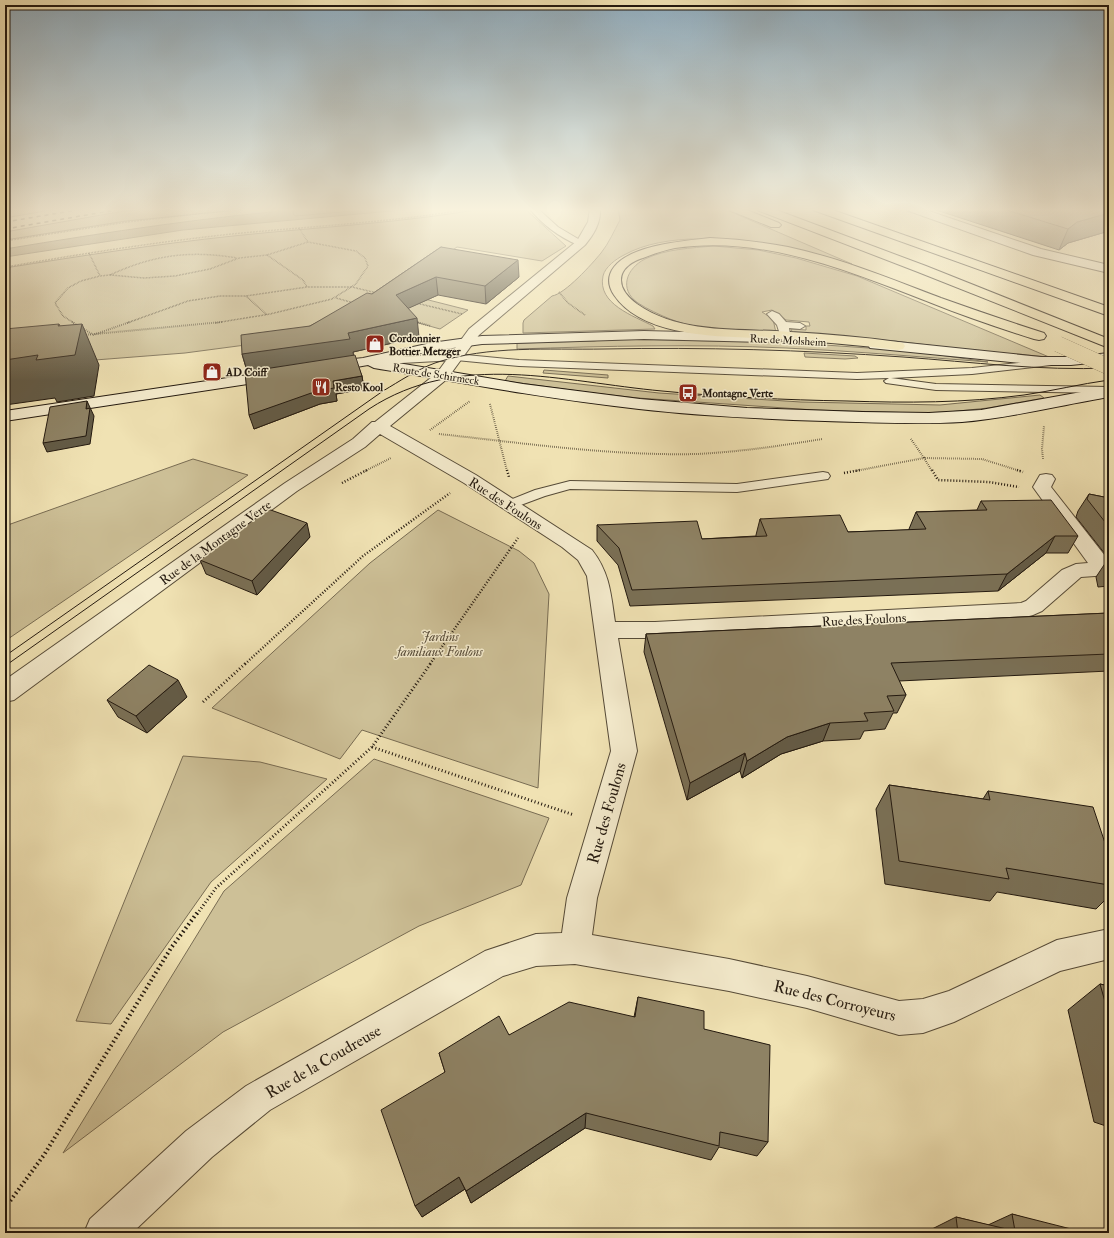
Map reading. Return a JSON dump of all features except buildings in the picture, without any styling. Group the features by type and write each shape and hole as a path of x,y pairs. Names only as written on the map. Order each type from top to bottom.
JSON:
{"highway":[{"path":"622,266 616,274 615,284 622,298 631,306 650,318 665,324 713,332 784,333"},
{"path":"844,266 986,319 1039,336"},
{"path":"873,266 1109,367"},
{"path":"910,266 1103,341"},
{"path":"944,266 974,277"},
{"path":"977,266 1109,312"},
{"path":"1014,279 1109,304"}],"street":[{"name":"Rue de la Montagne Verte","path":"5,693 291,487 359,443 378,426 442,376 469,337 553,266"},
{"path":"1095,266 1109,269"},
{"name":"Rue de Molsheim","path":"469,337 515,338 683,336 784,333 1009,359 1056,362 1109,357"},
{"name":"Route de Schirmeck","path":"363,362 432,347 469,337"},
{"path":"317,369 363,362"},
{"name":"Route de Schirmeck","path":"363,362 442,376 614,402 755,413 912,418 983,416 1109,391"},
{"path":"5,416 286,374"},
{"name":"Rue de la Montagne Verte","path":"424,391 443,384 458,381 477,381"},
{"name":"Rue des Foulons","path":"378,426 399,440 515,503 534,520 585,555 592,564 597,576 624,751 582,898 575,948"},
{"path":"1047,486 1105,568"},
{"name":"Rue des Foulons","path":"605,630 662,629 1013,612 1025,610 1034,606 1068,575 1076,571 1105,568"},
{"name":"Rue des Corroyeurs","path":"575,948 729,975 807,992 870,1012 899,1018 923,1016 954,1006 1057,956 1109,944"},
{"name":"Rue de la Coudreuse","path":"104,1233 199,1144 258,1098 496,962 536,950 575,948"}],"lane":[{"path":"772,314 778,318 784,333 800,326"},
{"path":"363,362 456,357 519,363 857,376 972,371 1056,362"},
{"path":"857,376 936,387 1109,391"},
{"path":"515,503 540,493 570,485 737,488 823,476"}],"path":[{"path":"95,266 100,276"},
{"path":"110,275 127,266"},
{"path":"93,335 63,316 55,303 68,288 81,280 110,275 144,278 175,276 210,269 218,266"},
{"path":"282,266 303,280 307,286"},
{"path":"77,336 201,325 267,314 335,298 352,287 364,275 368,266"},
{"path":"93,335 188,301 220,296 246,296 307,286 352,287 382,294"},
{"path":"559,292 568,303 598,324 610,336"},
{"path":"246,296 267,314"},
{"path":"335,298 357,304"},
{"path":"413,302 488,320"},
{"path":"408,319 469,337"},
{"path":"474,397 427,432 609,451 678,454 738,451 828,438"},
{"path":"488,398 501,440 515,503"},
{"path":"1024,409 1044,426 1042,449 1047,486"},
{"path":"910,436 938,480 969,480 1047,486"},
{"path":"823,476 924,458 982,459 1047,486"},
{"path":"203,702 363,556 470,479"},
{"path":"5,1208 44,1155 171,948 216,888 372,747 524,530 534,520"},
{"path":"372,747 602,825"}],"green space":[{"path":"20,266 430,266 393,291 468,310 440,329 362,307 306,337 185,353 5,367 5,268"},
{"path":"590,266 608,266 603,276 603,286 611,301 619,308 653,326 655,329 523,333 524,320 552,296 564,290"},
{"path":"636,266 822,266 857,276 1049,357 986,352 895,341 793,334 791,329 806,330 806,326 810,326 809,322 786,320 772,310 762,312 773,319 776,333 722,330 696,326 670,319 638,303 628,291 627,285 627,279"},
{"path":"606,339 781,342 912,351 988,362 786,348 719,346 517,349 517,343 594,341"},
{"path":"804,353 855,356 858,358 845,359 805,357"},
{"path":"544,370 608,375 608,378 543,373"},
{"path":"508,376 659,393 801,402 940,405 1040,395 1044,398 988,408 948,412 917,413 814,410 638,398 593,393 505,381"},
{"path":"193,459 248,475 5,641 5,526"},
{"name":"Jardins familiaux Foulons","path":"438,510 519,551 534,563 549,594 538,788 362,730 340,759 212,708 370,563"},
{"path":"183,756 260,762 327,779 211,882 111,1024 76,1021"},
{"path":"374,759 549,818 521,885 419,926 223,1032 63,1153 224,891"}],"tram line":[{"path":"5,656 383,391 421,369 455,357 497,351 540,349 716,349 791,351 903,357 1006,366 1083,369 1109,368"},
{"path":"5,666 369,409 403,391 439,380 475,375 512,374 708,395 869,402 958,401 1002,398 1109,380"}],"place":[{"name":"Cordonnier Bottier Metzger","path":"375,344"},
{"name":"AD Coiff","path":"212,372"},
{"name":"Resto Kool","path":"321,387"},
{"name":"Montagne Verte","path":"688,393"}]}
